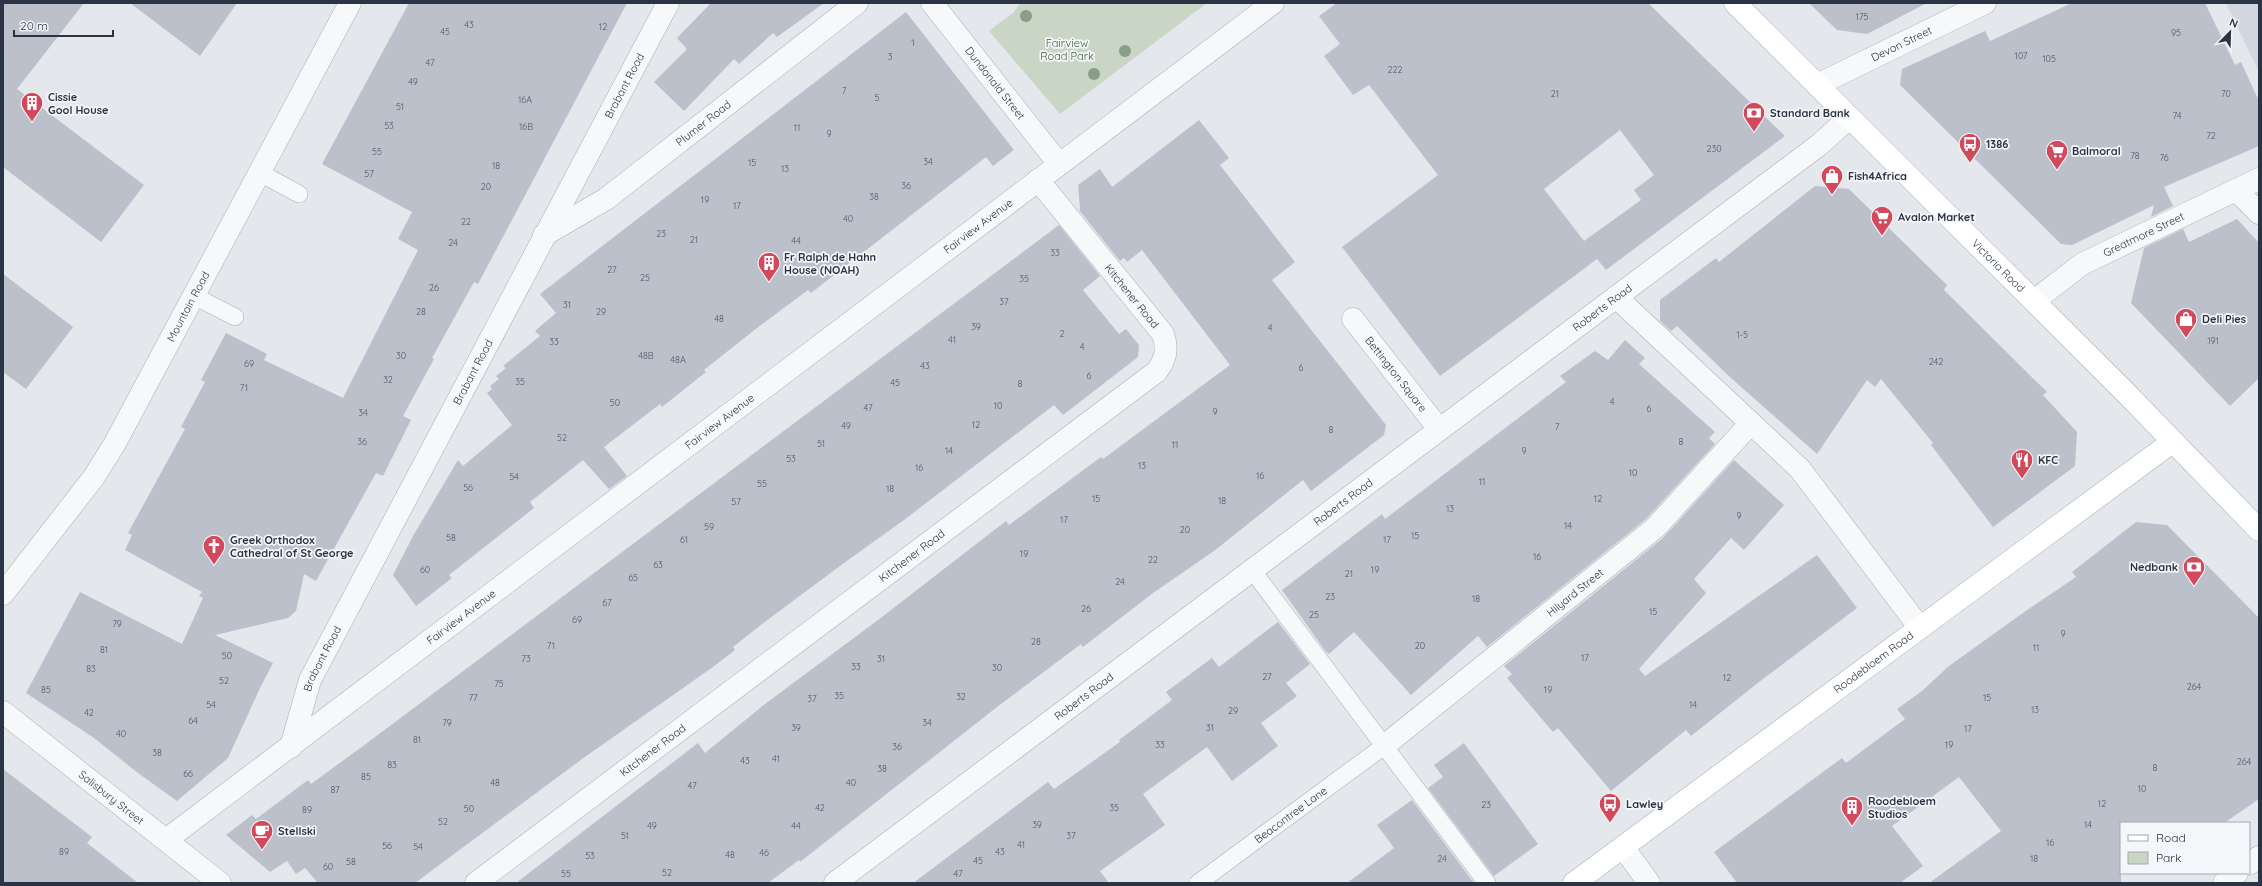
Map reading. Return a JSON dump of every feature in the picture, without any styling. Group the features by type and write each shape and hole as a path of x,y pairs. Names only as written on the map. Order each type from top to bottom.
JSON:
{"main road":[{"name":"Victoria Road","path":"1735,3 2034,301 2259,530"},
{"name":"Roodebloem Road","path":"1574,883 2172,442"}],"street":[{"name":"Brabant Road","path":"291,747 310,680 544,234 668,3"},
{"name":"Dundonald Street","path":"932,3 1058,164"},
{"name":"Fairview Avenue","path":"166,840 291,747 1058,164 1273,3"},
{"name":"Devon Street","path":"1817,85 1985,3"},
{"name":"Mountain Road","path":"3,594 94,476 114,445 260,173 348,4"},
{"name":"Plumer Road","path":"544,234 606,199 847,6"},
{"name":"Roberts Road","path":"835,883 1819,145 1849,118"},
{"name":"Greatmore Street","path":"2034,301 2082,264 2259,179"},
{"name":"Kitchener Road","path":"476,883 1137,387 1156,372 1162,365 1167,346 1163,334 1038,180"},
{"path":"2236,190 2259,213"},
{"path":"1616,297 1800,470 1920,628"},
{"name":"Bettington Square","path":"1353,319 1439,429"},
{"name":"Hilyard Street","path":"1384,746 1655,528 1751,423"},
{"name":"Salisbury Street","path":"3,712 220,883"},
{"path":"1623,847 1649,883"},
{"path":"2250,863 2259,857"},
{"path":"2224,883 2236,874"}],"lane":[{"path":"260,173 299,194"},
{"path":"194,296 235,317"},
{"path":"1252,570 1487,883"},
{"name":"Beacontree Lane","path":"1198,883 1384,746"}],"shaded area":[{"path":"2226,3 2259,3 2259,72"}],"green space":[{"name":"Fairview Road Park","path":"1020,3 1207,3 1060,114 989,31 1014,12"}],"building":[{"name":"Cissie Gool House","path":"3,3 84,3 17,89 144,185 101,242 3,167"},
{"path":"130,3 237,3 200,56"},
{"path":"409,3 627,3 478,284 474,282 432,358 434,359 403,416 411,420 383,476 376,473 316,581 304,574 296,611 288,618 215,635 273,663 228,758 177,801 138,773 94,738 26,693 80,592 182,644 203,598 199,596 202,592 125,550 132,535 128,533 185,429 181,427 205,382 201,380 226,333 267,354 264,360 343,398 418,250 398,239 412,212 322,164"},
{"path":"711,3 824,3 777,37 773,33 739,64 734,59 684,111 654,82 687,49 677,38"},
{"path":"1337,3 1648,3 1785,136 1606,270 1597,259 1440,376 1342,247 1438,175 1369,85 1353,95 1324,56 1340,44 1319,16","holes":["1620,130 1654,175 1634,190 1641,200 1584,241 1544,189"]},
{"path":"1809,3 1927,3 1867,34 1837,30"},
{"path":"2072,3 2205,3 2235,65 2241,62 2259,101 2259,146 2164,187 2173,206 2151,217 2154,205 2072,245 2061,244 1900,85 1902,69 1985,31 1990,41"},
{"path":"906,12 1014,150 993,166 986,157 811,293 808,290 757,328 704,370 706,372 662,407 660,404 604,447 627,476 609,489 583,460 530,502 534,508 449,575 452,578 416,606 393,575 413,536 458,460 463,466 512,425 487,393 492,389 490,386 499,379 496,376 506,368 503,366 540,336 535,331 556,313 540,294"},
{"path":"1199,120 1229,158 1220,165 1295,262 1272,280 1386,425 1384,435 1311,491 1303,480 1214,551 1153,593 1083,647 1081,644 997,707 800,862 799,860 768,883 516,883 698,743 705,753 765,704 878,620 1006,521 1009,525 1101,457 1103,459 1230,365 1142,250 1127,262 1124,258 1120,261 1079,210 1078,185 1100,169 1112,187"},
{"path":"1815,186 1849,189 1947,285 1944,290 2047,392 2043,395 2077,432 2075,466 1993,527 1931,445 1933,443 1881,379 1875,387 1867,380 1817,454 1731,378 1677,326 1671,331 1660,321 1660,300 1716,258 1719,262"},
{"path":"2237,219 2259,243 2259,378 2230,406 2131,303 2144,248 2183,229 2189,242"},
{"path":"1059,225 1100,276 1083,290 1119,334 1126,329 1139,345 1138,357 1063,415 1054,405 904,520 762,624 733,647 735,650 713,667 582,759 415,883 318,883 305,868 296,874 287,861 270,872 226,835 252,815 256,819 308,780 311,784 363,746"},
{"path":"3,274 73,327 26,389 3,372"},
{"path":"1625,340 1645,358 1639,364 1715,432 1709,438 1715,444 1646,519 1487,647 1478,636 1411,695 1354,632 1329,654 1326,652 1282,590 1382,514 1385,519 1566,382 1560,376 1595,351 1608,360"},
{"path":"1734,460 1784,505 1744,550 1731,538 1694,579 1706,593 1639,669 1645,676 1817,555 1857,608 1759,682 1691,736 1686,730 1611,791 1558,728 1553,732 1507,678 1512,674 1504,666 1663,538"},
{"path":"2136,522 2167,525 2259,618 2259,799 2225,822 2120,822 2121,883 1929,883 2001,831 1959,777 1892,826 1923,866 1900,883 1737,883 1714,852 1842,758 1846,763 1905,719 1897,709 1922,691 1949,666 2076,577 2072,572"},
{"path":"1278,622 1310,664 1286,683 1297,696 1261,723 1278,746 1232,781 1207,747 1143,794 1165,825 1100,871 1109,883 913,883 1048,782 1054,789 1120,742 1119,740 1172,700 1166,692 1212,658 1219,667"},
{"path":"1464,743 1538,844 1494,876 1428,788 1443,777 1434,765"},
{"path":"3,769 92,837 87,843 138,883 3,883"},
{"path":"1412,800 1474,883 1347,883 1394,848 1377,825"}],"place":[{"name":"Cissie Gool House","path":"32,122"},
{"name":"Standard Bank","path":"1754,132"},
{"name":"1386","path":"1970,164"},
{"name":"Balmoral","path":"2057,170"},
{"name":"Fish4Africa","path":"1832,196"},
{"name":"Avalon Market","path":"1882,236"},
{"name":"Fr Ralph de Hahn House (NOAH)","path":"769,282"},
{"name":"Deli Pies","path":"2186,338"},
{"name":"KFC","path":"2022,480"},
{"name":"Greek Orthodox Cathedral of St George","path":"214,566"},
{"name":"Nedbank","path":"2194,586"},
{"name":"Lawley","path":"1610,824"},
{"name":"Roodebloem Studios","path":"1852,826"},
{"name":"Stellski","path":"262,850"}]}
